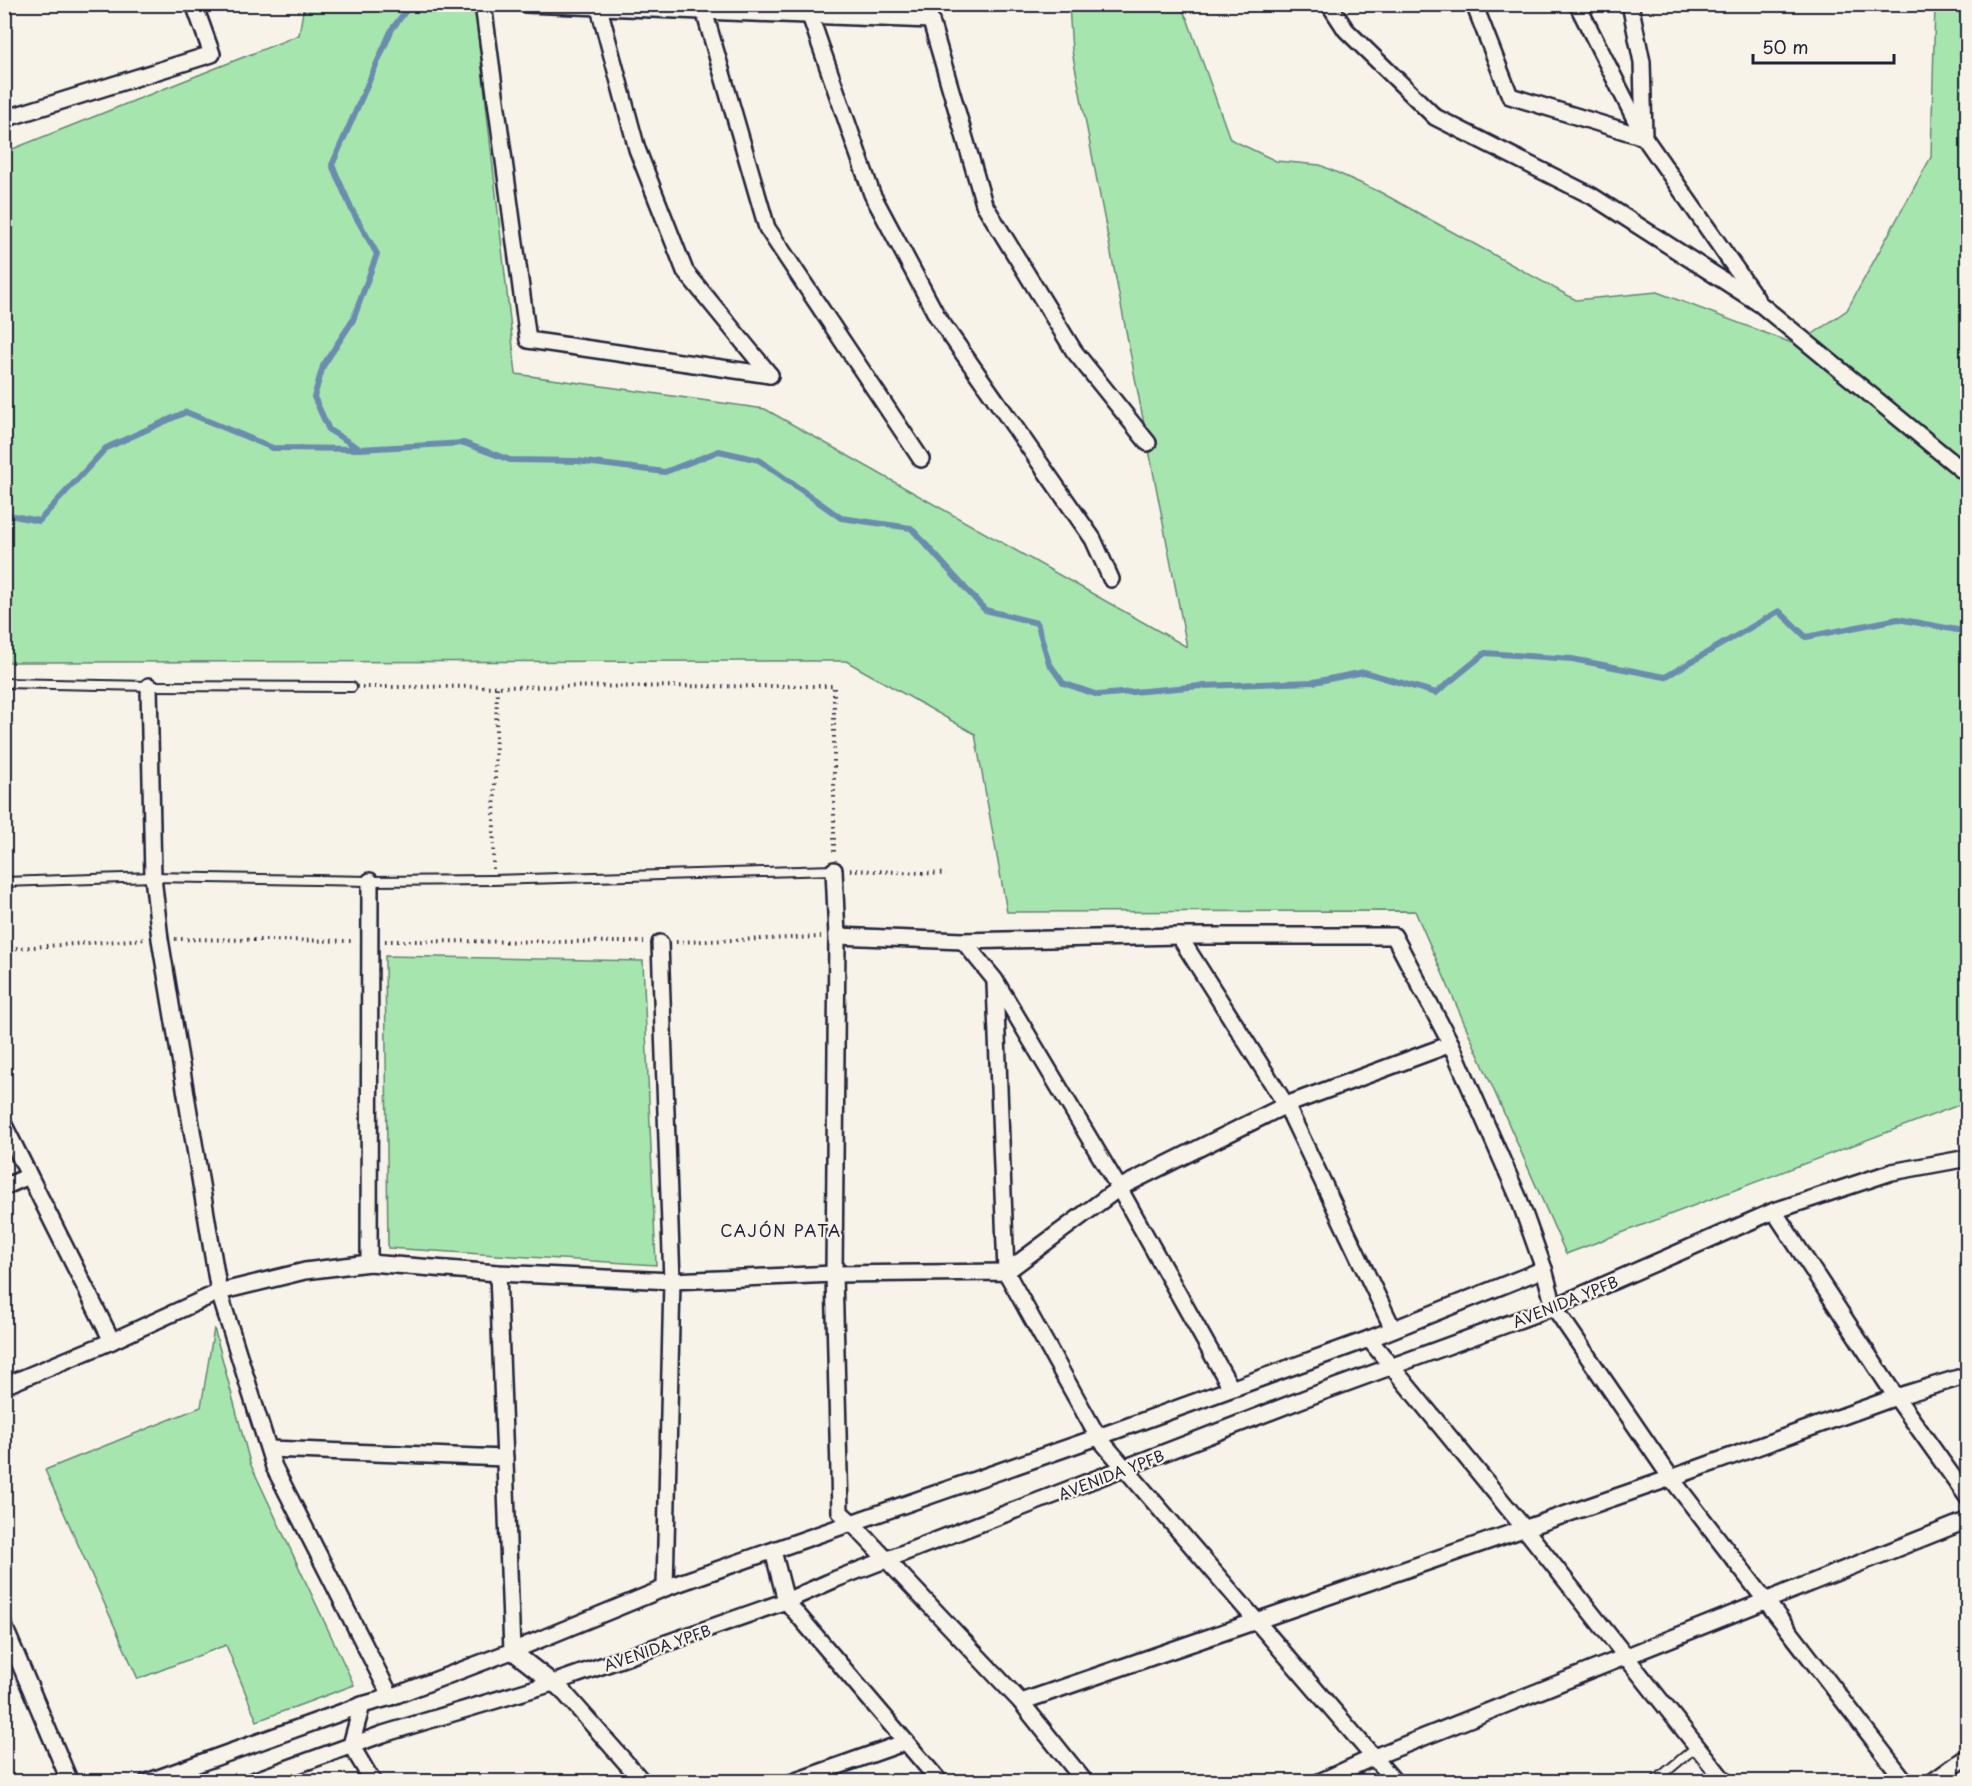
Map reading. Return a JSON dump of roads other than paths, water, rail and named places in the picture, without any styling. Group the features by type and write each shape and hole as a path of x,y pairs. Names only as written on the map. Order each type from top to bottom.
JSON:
{"street":[{"path":"4,119 212,54 194,4"},
{"path":"483,4 528,340 770,375 685,271 637,149 598,6"},
{"path":"525,4 808,10 931,20"},
{"path":"926,4 984,204 1074,351 1148,443"},
{"path":"1329,4 1346,30 1435,117 1592,196 1760,304 1968,475"},
{"path":"1345,4 1346,30"},
{"path":"1474,4 1510,96 1644,137"},
{"path":"1577,4 1644,137 1760,304"},
{"path":"1630,4 1642,62 1644,137"},
{"path":"703,8 767,228 921,459"},
{"path":"808,10 872,195 937,316 1093,539 1112,579"},
{"path":"149,686 153,877 160,939 219,1292 274,1467 391,1697"},
{"path":"834,870 837,936 834,1274 840,1512 1021,1702 1085,1782"},
{"path":"369,1263 370,881"},
{"path":"837,936 963,941 1179,936 1394,936 1450,1044 1519,1199 1544,1269 1554,1307 1671,1478 1906,1782"},
{"path":"1179,936 1286,1105 1393,1329"},
{"path":"963,941 995,980 1119,1188 1232,1388"},
{"path":"660,943 672,1281 665,1588"},
{"path":"995,980 1006,1272 1098,1437 1395,1782"},
{"path":"4,1386 112,1341 219,1292 305,1271 369,1263 498,1273 672,1281 834,1274 1006,1272 1119,1188 1286,1105 1450,1044"},
{"path":"4,1125 112,1341"},
{"name":"AVENIDA YPFB","path":"250,1782 351,1745 553,1683 786,1601 1125,1468 1554,1307 1774,1210 1892,1172 1968,1158"},
{"path":"4,1187 29,1176"},
{"path":"1774,1210 1896,1397 1968,1498"},
{"path":"147,1782 362,1705 391,1697 665,1588 1368,1340 1544,1269"},
{"path":"498,1273 512,1650 562,1690 643,1782"},
{"path":"1368,1340 1525,1528 1725,1782"},
{"path":"1021,1702 1671,1478 1896,1397 1968,1376"},
{"path":"268,1449 505,1458"},
{"path":"1319,1782 1374,1757 1968,1520"},
{"path":"773,1551 786,1601 940,1782"},
{"path":"4,1626 69,1782"},
{"path":"362,1705 351,1745 373,1782"},
{"path":"793,1782 906,1742"},
{"path":"1932,1782 1968,1756"}],"lane":[{"path":"4,683 352,687"},
{"path":"4,882 153,877 370,881 493,880 834,870"},
{"path":"1654,1782 1697,1746"}],"waterway":[{"path":"360,449 329,430 314,397 323,366 353,320 377,254 352,210 332,165 392,29 411,4"},
{"path":"4,514 39,521 106,448 186,412 273,448 360,449 464,443 510,460 577,461 665,472 719,451 759,460 841,518 911,528 985,610 1037,623 1049,663 1063,683 1098,695 1201,686 1314,682 1364,672 1436,693 1485,653 1572,659 1665,677 1779,611 1806,637 1898,619 1968,632"}],"district":[{"name":"CAJÓN PATA","path":"781,1230"}]}
